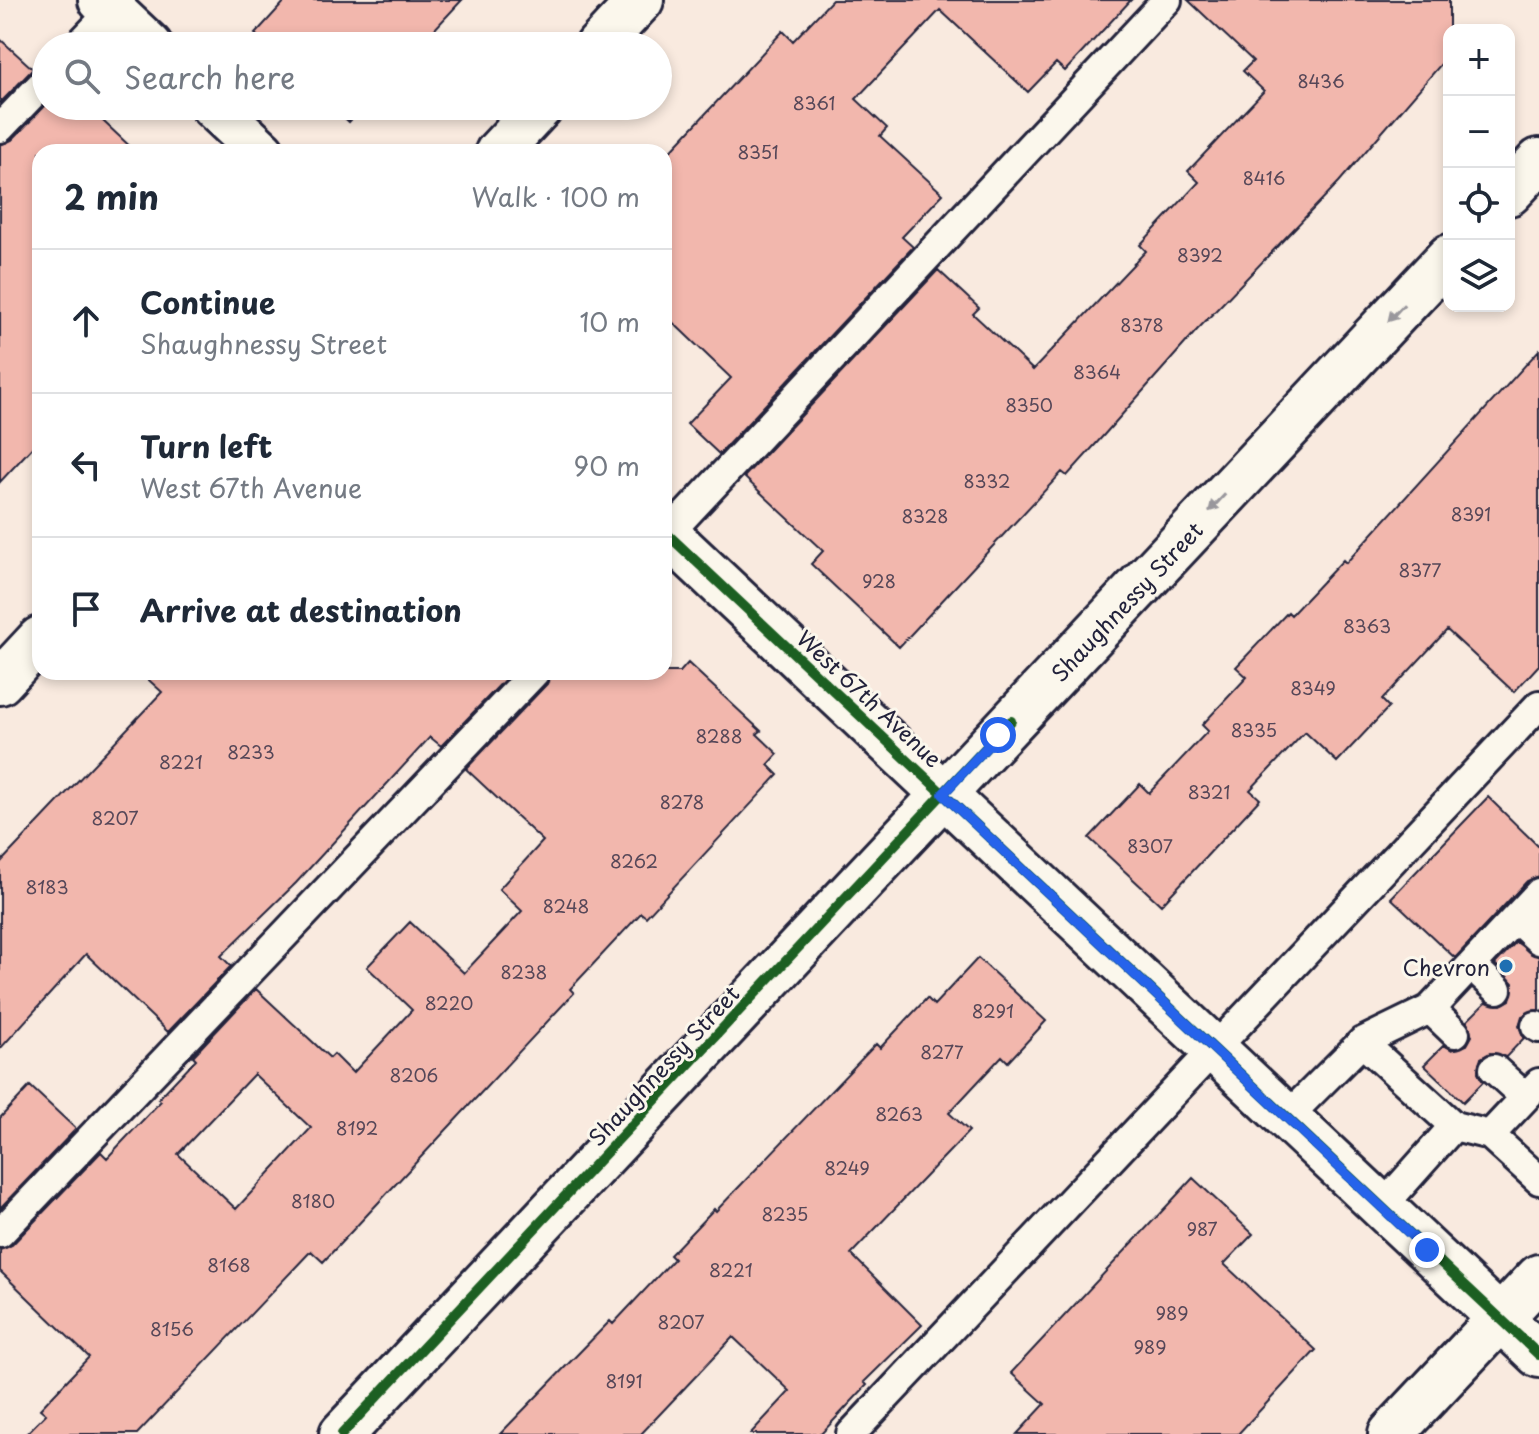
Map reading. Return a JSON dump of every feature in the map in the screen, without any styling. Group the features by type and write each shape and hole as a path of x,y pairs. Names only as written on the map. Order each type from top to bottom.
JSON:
{"street":[{"path":"611,32 641,0"},
{"path":"111,3 137,32"},
{"path":"228,120 253,144"},
{"path":"505,144 528,120"},
{"path":"1515,187 1539,161"},
{"name":"Shaughnessy Street","path":"342,1434 1443,263"},
{"name":"West 67th Avenue","path":"672,541 1539,1355"},
{"path":"0,682 32,648"},
{"path":"1391,1434 1539,1277"}],"lane":[{"path":"672,527 1167,0"},
{"path":"89,32 111,3"},
{"path":"0,128 32,95"},
{"path":"0,1233 527,680"},
{"path":"851,1434 1539,705"},
{"path":"1286,1118 1362,1042 1430,1009 1539,893"},
{"path":"1516,919 1539,940"},
{"path":"1472,966 1497,989"},
{"path":"1430,1009 1455,1033"},
{"path":"1362,1042 1454,1126 1490,1135 1539,1180"},
{"path":"1490,1135 1532,1090 1494,1069"},
{"path":"1381,1208 1454,1126"}],"building":[{"path":"286,0 462,0 432,32 257,32"},
{"path":"832,0 1131,0 1065,71 1056,63 1028,92 940,10 856,99 887,128 880,136 943,194 902,237 913,247 719,454 687,424 731,378 672,322 672,149 783,31 793,41"},
{"path":"1188,0 1449,0 1449,24 1443,24 1443,62 1339,182 1197,330 1067,476 1062,472 899,647 811,564 823,551 744,477 938,270 979,308 973,314 1033,370 1146,251 1140,245 1199,182 1188,171 1264,91 1243,71 1253,61"},
{"path":"0,39 32,70 0,103"},
{"path":"32,119 102,120 127,144 32,144 32,448 0,482 0,145 12,140"},
{"path":"1539,350 1539,665 1514,692 1447,630 1382,700 1389,707 1337,762 1305,732 1250,790 1260,799 1161,905 1089,838 1140,784 1149,793 1208,731 1202,725 1247,677 1236,667 1343,560 1346,563"},
{"path":"688,663 761,731 757,734 778,754 768,765 778,775 646,917 641,913 570,989 574,993 323,1262 311,1251 137,1434 26,1434 46,1414 40,1409 89,1357 0,1271 0,1250 12,1245 101,1152 107,1158 161,1101 158,1099 196,1059 193,1056 256,989 330,1058 334,1054 353,1073 412,1010 367,967 410,922 464,973 522,911 499,889 543,841 466,769 549,680 672,680 672,672 680,672","holes":["254,1074 311,1128 236,1209 178,1154"]},
{"path":"149,680 504,680 441,746 430,737 296,883 221,956 231,966 168,1032 86,954 0,1049 0,863 162,692"},
{"path":"1488,797 1539,847 1539,876 1527,881 1455,958 1391,898"},
{"path":"1516,942 1539,957 1539,1010 1522,1016 1519,1026 1524,1038 1506,1057 1490,1053 1481,1058 1478,1073 1483,1082 1463,1102 1424,1065 1444,1045 1452,1050 1467,1045 1472,1036 1467,1021 1486,1002 1501,1005 1510,1000 1513,983 1495,964"},
{"path":"978,958 1046,1021 1008,1062 1002,1056 949,1113 969,1131 851,1254 922,1325 864,1382 867,1385 821,1434 750,1434 790,1391 733,1337 641,1434 500,1434 610,1321 613,1324 674,1259 670,1255 876,1044 880,1048 927,998 934,1005"},
{"path":"30,1086 76,1129 0,1208 0,1118"},
{"path":"1193,1178 1253,1234 1224,1264 1316,1350 1238,1434 1017,1434 1045,1404 1011,1373"}],"cycle path":[{"path":"672,539 1539,1355"},
{"path":"342,1434 1011,721"}],"place":[{"name":"Chevron","path":"1506,966"}],"route":[{"path":"998,735 943,794 1427,1250"}]}
